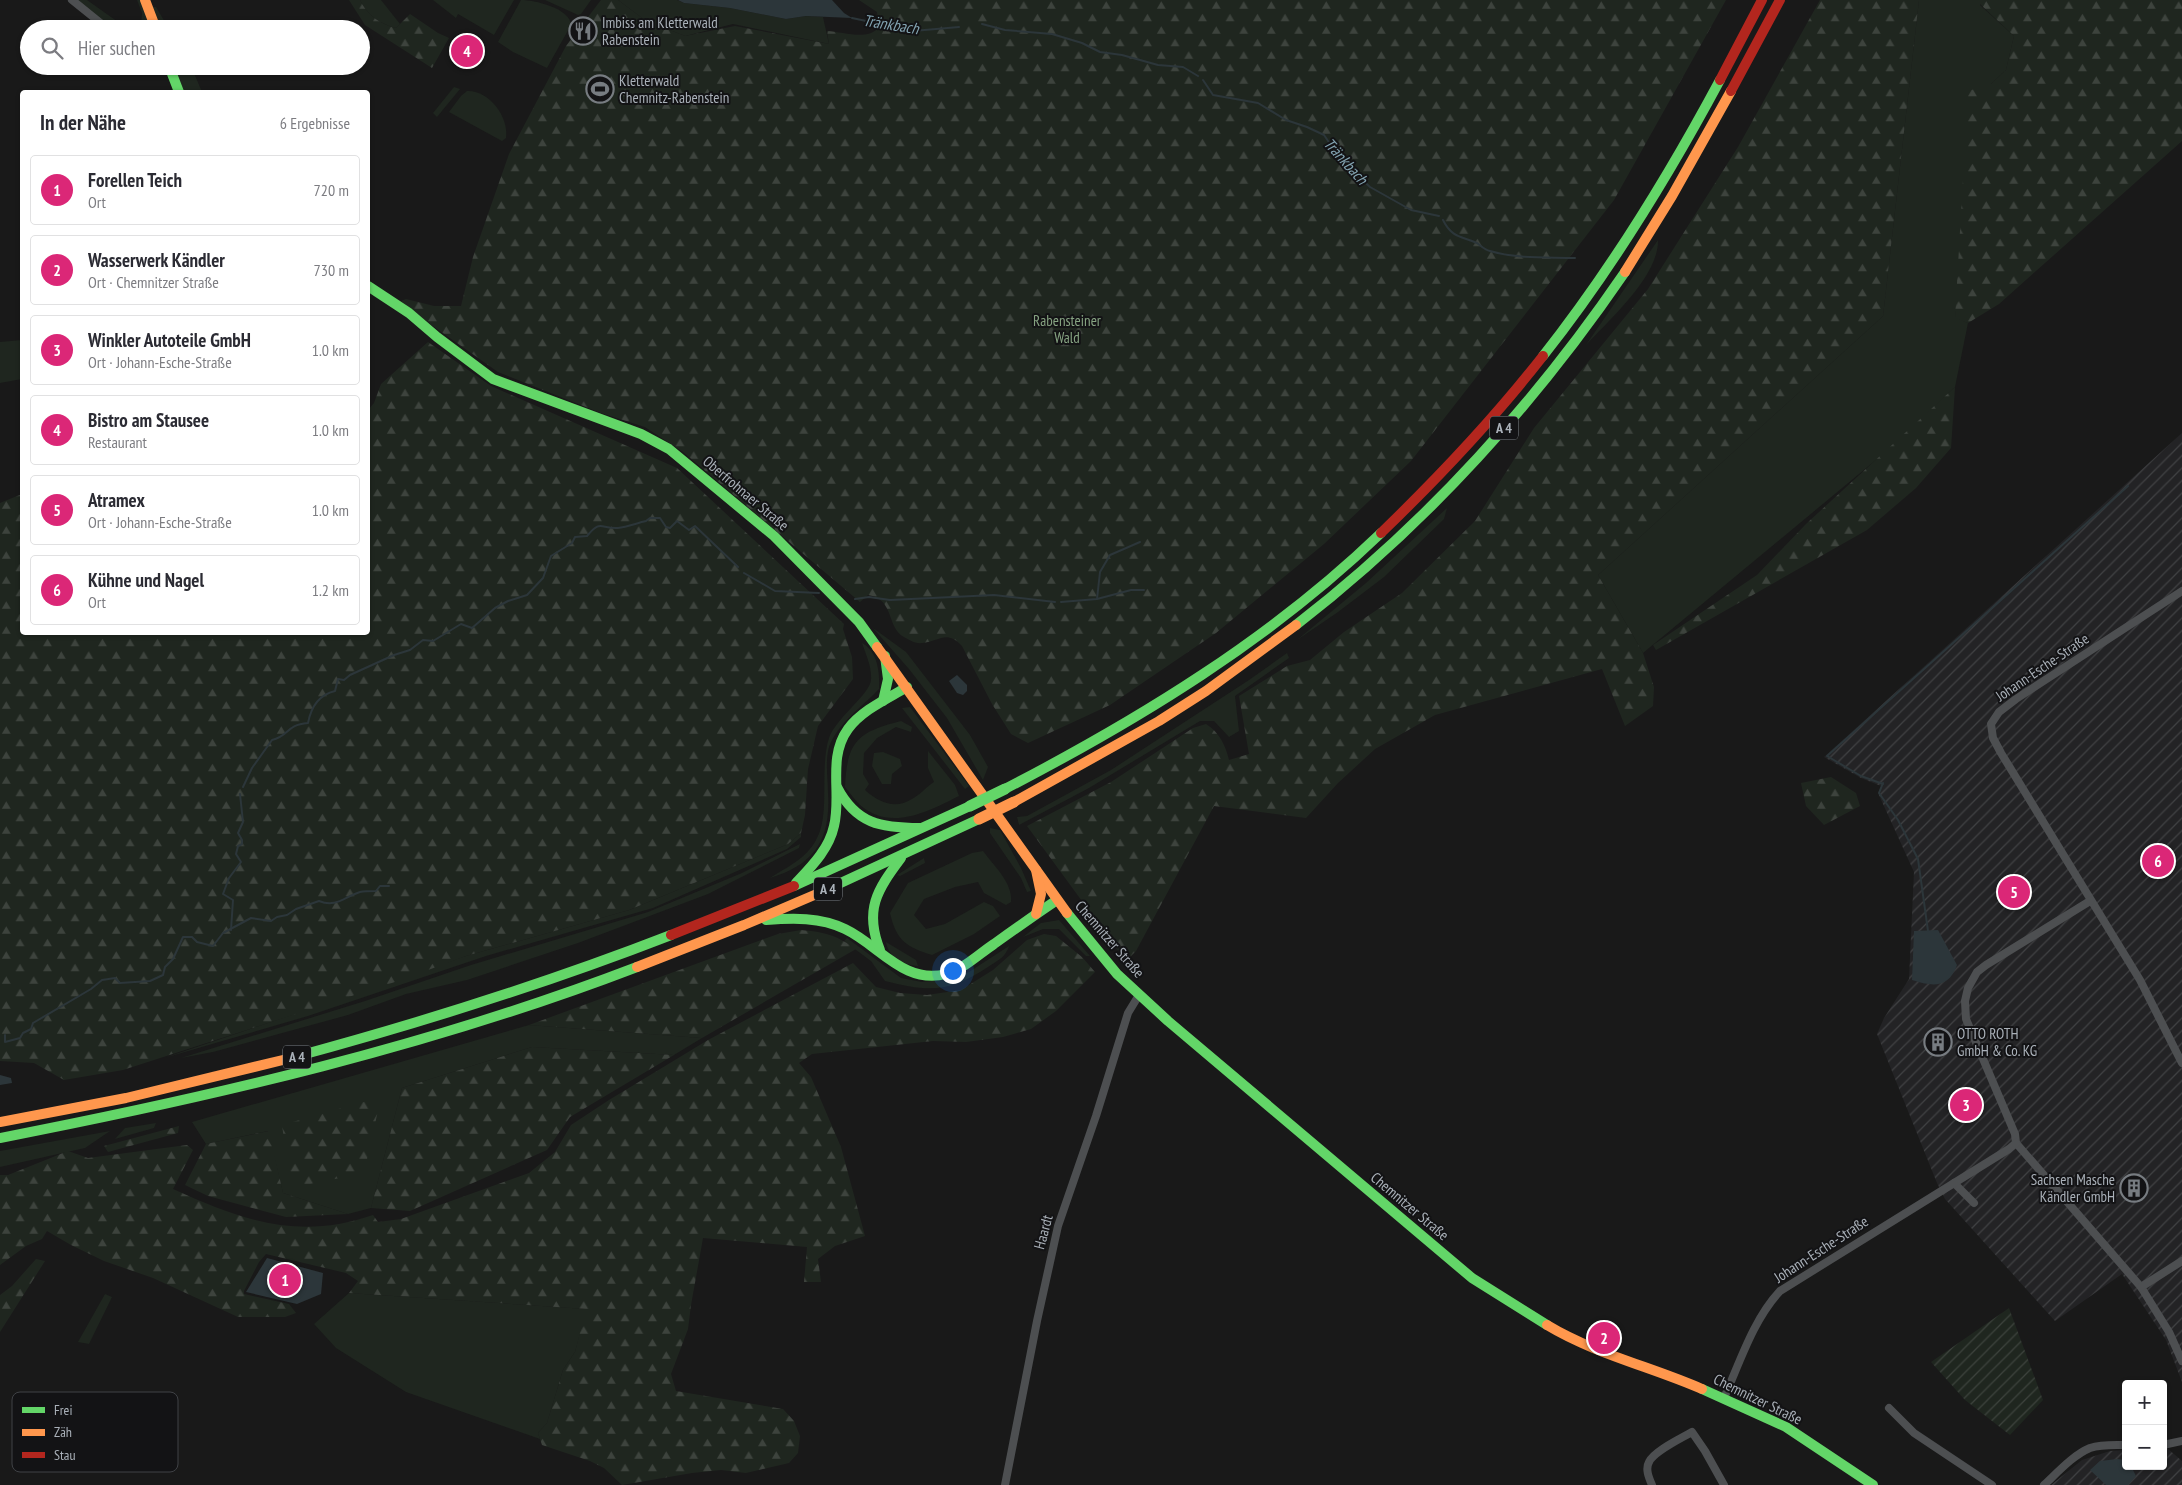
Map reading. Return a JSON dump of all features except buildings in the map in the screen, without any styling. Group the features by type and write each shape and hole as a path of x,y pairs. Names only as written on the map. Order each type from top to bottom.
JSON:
{"main road":[{"path":"145,0 153,20"},
{"name":"A 4","path":"0,1122 198,1082 395,1031 588,968 790,889 926,828 1005,789 1157,705 1236,652 1349,562 1442,473 1525,379 1561,334 1614,260 1691,133 1762,0"},
{"name":"A 4","path":"0,1138 177,1103 269,1081 394,1047 532,1004 639,966 753,921 902,857 1014,802 1111,750 1160,721 1250,660 1340,590 1395,541 1448,489 1532,396 1621,277 1662,214 1705,140 1780,0"},
{"path":"173,75 178,90"},
{"name":"Oberfrohnaer Straße","path":"370,287 409,312 437,338 493,378 641,434 678,456 741,507 800,560 851,612 885,656 1013,836"},
{"path":"883,701 888,688 889,677 885,656"},
{"path":"790,889 816,862 829,840 836,818 835,757 843,736 858,719 907,687"},
{"path":"835,782 846,804 857,815 870,823 890,828 926,828"},
{"name":"Chemnitzer Straße","path":"1013,836 1058,900 1107,963 1139,995 1406,1223 1495,1294 1567,1337 1646,1365 1786,1427 1873,1485"},
{"path":"881,953 873,932 873,905 880,887 902,857"},
{"path":"1036,870 1040,894 1036,914"},
{"path":"753,921 802,918 824,922 855,933 896,966 910,973 925,976 947,974 964,965 1058,900"}],"street":[{"path":"72,0 97,20"},
{"name":"Johann-Esche-Straße","path":"2182,592 2016,698 2000,712 1991,724 1993,738 2001,753 2140,980 2172,1047 2182,1063"},
{"path":"2090,901 1992,960 1977,972 1968,988 1965,1001 1966,1019 2015,1134 2016,1143 2141,1286 2169,1332 2182,1362"},
{"name":"Haardt","path":"1005,1485 1040,1305 1058,1226 1096,1116 1128,1013 1139,995"},
{"name":"Johann-Esche-Straße","path":"1724,1398 1765,1310 1780,1291 2010,1149 2016,1143"},
{"path":"1954,1182 1974,1203"},
{"path":"2089,1228 2096,1222"},
{"path":"2141,1286 2182,1261"},
{"path":"1889,1408 1914,1433 1992,1485"},
{"path":"1652,1485 1648,1472 1648,1463 1653,1456 1692,1432 1705,1450 1724,1485"},
{"path":"2167,1444 2182,1441"},
{"path":"2044,1485 2089,1448 2103,1445 2122,1445"}],"shaded area":[{"path":"678,0 832,0 844,13 852,18 806,16 786,19 730,8 684,3"},
{"path":"2182,433 2182,1382 2166,1340 2122,1274 2055,1321 1945,1199 1877,1034 1884,1018 1909,979 1914,872 1878,793 1881,786 1861,778 1824,757"},
{"path":"957,675 967,685 967,691 963,695 957,693 949,681"},
{"path":"1938,930 1957,965 1954,973 1945,982 1939,984 1927,984 1912,980 1914,931"},
{"path":"0,1075 11,1078 12,1083 0,1085"},
{"path":"267,1258 323,1273 321,1294 297,1304 246,1292"},
{"path":"2167,1448 2182,1461 2182,1485 2051,1485 2082,1460 2110,1451 2122,1450 2122,1470 2167,1470"},
{"path":"2122,1460 2122,1470 2133,1470 2136,1476 2128,1485 2106,1485 2090,1470 2100,1461"}],"green space":[{"path":"77,0 87,0 115,20 102,20"},
{"path":"137,0 142,0 145,7 156,7 164,20 141,20 142,13"},
{"path":"349,0 360,0 370,14 390,27 396,28 410,14 438,33 449,38 432,68 370,28 370,20 362,20"},
{"path":"360,0 381,0 400,24 396,28 380,22 366,10"},
{"path":"433,0 514,0 494,35 458,14 456,18"},
{"path":"521,0 550,6 565,14 569,19 571,25 547,68 513,52 498,42"},
{"path":"545,0 591,0 581,14 578,15"},
{"name":"Rabensteiner Wald","path":"601,0 618,0 646,21 685,36 735,26 829,44 827,31 862,35 869,34 879,27 877,12 859,0 1726,0 1614,200 1411,461 1324,544 1216,633 1110,705 1028,743 1011,734 992,704 962,646 956,641 947,637 920,643 913,642 904,637 898,632 887,607 882,602 868,595 860,602 683,452 645,427 601,413 498,372 401,301 406,299 434,306 461,306 473,257 509,154 566,46"},
{"path":"618,0 677,0 684,3 730,8 786,19 806,16 823,17 829,44 733,24 685,36 646,21"},
{"path":"1820,0 1919,0 1883,316 1598,575 1643,653 1654,687 1653,706 1625,726 1602,669 1435,715 1375,749 1338,783 1306,818 1214,806 1136,951 1128,959 1110,943 1101,927 1027,826 1111,782 1193,728 1206,724 1215,731 1226,749 1229,760 1249,754 1239,696 1287,666 1310,660 1344,632 1402,593 1475,521 1534,428 1648,289 1738,147"},
{"path":"1919,0 1980,0 1980,5 2014,36 2006,70 1991,84 1955,317 1968,323 1955,387 1894,445 1643,653 1598,575 1883,316"},
{"path":"1980,0 2182,0 2182,141 1999,304 1968,323 1955,318 1968,91 1991,84 2006,70 2014,36 1980,4"},
{"path":"178,75 195,75 201,90 183,90"},
{"path":"454,87 460,89 437,117 433,113"},
{"path":"467,91 483,95 496,106 504,122 506,138 502,141 449,112"},
{"path":"1658,240 1656,254 1642,282 1631,297 1586,345"},
{"path":"20,340 20,379 0,383 0,342"},
{"path":"428,342 491,386 677,468 844,624 843,629 852,657 853,679 818,726 808,769 805,815 801,833 788,844 629,910 466,956 401,980 123,1070 64,1080 34,1063 0,1061 0,503 20,495 20,635 370,635 370,408 374,403 381,384"},
{"path":"1955,387 1951,448 1916,488 1867,530 1656,650 1653,645 1757,575 1806,524"},
{"path":"1447,508 1444,519 1384,577 1297,640 1366,583"},
{"path":"873,628 906,652 970,735 988,767 983,780 947,718 909,669"},
{"path":"862,643 875,657 879,676 879,689 844,723 829,747 827,764 828,810 823,837 817,848 798,866 770,878 796,862 807,852 812,847 820,830 824,805 826,750 829,738 838,722 865,692 871,680 870,666"},
{"path":"1287,653 1289,658 1235,696 1239,731 1229,737 1214,721 1200,721 1089,788 1019,825 1017,817 1027,816 1111,770"},
{"path":"910,707 969,786 965,789 902,708"},
{"path":"901,721 912,727 911,732 896,727 877,738 864,753 863,774 869,784 865,790 881,801 893,804 906,802 915,797 934,782 928,768 928,751 955,785 959,796 923,813 897,818 884,817 872,813 860,805 845,787 848,759 857,741 864,735 886,725"},
{"path":"883,752 900,759 902,766 892,774 891,784 882,784 872,766 874,753"},
{"path":"1831,777 1856,793 1860,806 1824,825 1806,806 1801,783"},
{"path":"990,828 1000,830 1021,868 1031,891 1027,892 1021,878 990,833"},
{"path":"801,833 801,837 787,849 653,908 486,956 308,1016 164,1058 466,956 629,910 788,844"},
{"path":"800,844 799,848 708,894 578,943 467,980 406,994 348,1015 213,1052 181,1058 365,1001 471,965 648,912 742,873"},
{"path":"983,851 1006,881 1011,895 1011,902 1006,905 984,893 978,882 955,887 924,899 914,915 926,929 945,924 984,902 993,906 1000,916 974,934 932,955 915,949 904,941 895,930 890,913 908,883 972,853"},
{"path":"924,858 925,863 900,876 897,875"},
{"path":"1059,920 1090,956 1086,956 1059,929 1043,929 1023,937 1041,923"},
{"path":"801,930 830,935 856,949 702,1038 529,1025 778,934"},
{"path":"1044,934 1056,936 1082,957 1095,972 1056,1011 1031,1029 1003,1037 966,1042 933,1041 812,1054 799,1063 811,1077 841,1147 865,1236 835,1246 818,1259 821,1282 804,1282 807,1247 703,1238 688,1329 671,1374 676,1391 783,1409 794,1421 800,1436 798,1453 789,1463 746,1473 721,1470 622,1485 604,1468 590,1461 542,1445 538,1433 547,1423 563,1370 575,1352 586,1309 349,1293 358,1281 346,1273 266,1254 259,1262 244,1294 289,1304 296,1313 285,1317 238,1317 153,1278 104,1261 47,1231 42,1239 26,1246 0,1265 0,1175 8,1175 68,1151 88,1158 187,1145 193,1150 173,1189 223,1210 271,1223 295,1226 320,1226 346,1223 373,1215 378,1222 401,1219 529,1173 555,1152 571,1125 609,1100 708,1040 853,963 876,987 900,993 927,995 961,990 993,970 1027,940"},
{"path":"847,938 901,978 922,982 947,979 969,972 1009,946 1001,958 974,976 950,986 926,988 885,981 871,961 844,941"},
{"path":"886,942 916,960 918,966 902,962 893,956"},
{"path":"529,1025 702,1038 674,1055 532,1047 402,1088 371,1208 348,1214 283,1193 268,1131 206,1144 192,1122"},
{"path":"532,1047 674,1055 570,1117 547,1150 410,1211 371,1208 402,1088"},
{"path":"381,1097 364,1173 291,1188 282,1125"},
{"path":"156,1123 154,1128 115,1139 125,1128"},
{"path":"179,1126 178,1133 108,1152 104,1146"},
{"path":"110,1131 85,1148 0,1167 0,1151"},
{"path":"269,1131 283,1193 348,1214 286,1217 208,1196 185,1185 206,1144"},
{"path":"36,1259 45,1261 0,1332 0,1295 12,1286"},
{"path":"349,1293 587,1309 575,1352 563,1370 547,1423 538,1433 540,1439 406,1392 336,1348 314,1324"},
{"path":"105,1294 112,1297 89,1344 78,1342"},
{"path":"2009,1308 2043,1400 2010,1435 1965,1400 1931,1362"}],"waterway":[{"name":"Tränkbach","path":"852,18 913,31 959,27"},
{"name":"Tränkbach","path":"982,24 1005,30 1052,34 1082,43 1100,52 1122,55 1158,65 1183,67 1198,76"},
{"name":"Tränkbach","path":"1203,80 1213,95 1258,103 1286,120 1324,135 1341,160 1370,187 1411,210 1439,216"},
{"name":"Tränkbach","path":"1443,220 1453,233 1500,254 1575,258"},
{"path":"1883,784 1861,776 1827,756 2128,486"},
{"path":"243,787 252,768 272,740 282,736 295,726 308,723 316,702 324,695 335,691 338,679 344,680 350,675 394,655 410,650 423,640 433,641 461,624 472,628 495,608 508,601 527,595 543,578 551,556 572,543 575,537 587,536 598,526 621,527 646,521 650,518 660,518 666,527 670,528 677,521 689,530 695,526 738,567"},
{"path":"1097,599 1100,572 1110,555 1140,542"},
{"path":"744,573 775,591 819,593"},
{"path":"1061,602 1097,599 1131,590 1144,590"},
{"path":"855,599 869,597 890,600 994,595 1055,602"},
{"path":"1883,783 1879,793 1898,820 1918,859 1928,931"},
{"path":"231,930 233,900 223,894 229,878 241,862 236,854 238,846 242,844 238,833 243,822 240,794"},
{"path":"5,1035 5,1042 20,1038 23,1033 31,1029 33,1023 91,989 102,980 115,978 120,983 150,981 163,975 165,967 173,959 183,937 192,937 197,942 213,946 223,933 251,918 271,921 319,901 335,903 360,892 376,891 380,886 389,886"}],"traffic: fast":[{"path":"172,75 178,90"},
{"path":"1543,356 1592,290 1638,222 1720,80"},
{"path":"1296,625 1389,547 1474,461 1515,416 1553,369 1625,272"},
{"path":"370,287 409,313 437,337 493,379 641,434 669,449 774,536 859,622 877,647"},
{"path":"1005,789 1105,734 1202,674 1295,608 1339,572 1381,533"},
{"path":"883,701 888,679 885,656"},
{"path":"796,883 819,857 832,834 837,801 836,764 842,740 848,729 860,716 907,687"},
{"path":"837,787 852,809 871,821 893,827 920,828"},
{"path":"970,806 1005,789"},
{"path":"794,886 970,806"},
{"path":"819,893 979,819"},
{"path":"880,950 875,936 873,912 885,880 901,858"},
{"path":"766,920 806,919 836,925 857,936 905,969 917,974 931,976 953,972 965,965 1057,900"},
{"path":"1067,913 1117,974 1168,1021 1472,1278 1547,1325"},
{"path":"287,1059 384,1032 480,1002 576,970 671,935"},
{"path":"0,1138 162,1105 402,1045 481,1021 637,967"},
{"path":"1702,1389 1786,1427 1873,1485"}],"traffic: slow":[{"path":"145,0 153,20"},
{"path":"1625,272 1672,196 1731,91"},
{"path":"1014,802 1159,721 1206,691 1296,625"},
{"path":"877,647 1067,913"},
{"path":"979,819 1014,802"},
{"path":"1036,870 1041,894 1036,914"},
{"path":"637,967 819,893"},
{"path":"0,1122 126,1098 287,1059"},
{"path":"1547,1325 1584,1344 1702,1389"}],"traffic: jam":[{"path":"1720,80 1762,0"},
{"path":"1731,91 1780,0"},
{"path":"1381,533 1465,448 1543,356"},
{"path":"671,935 794,886"}],"place":[{"name":"Imbiss am Kletterwald Rabenstein","path":"583,31"},
{"name":"Bistro am Stausee","path":"467,51"},
{"name":"Kletterwald Chemnitz-Rabenstein","path":"600,89"},
{"name":"Kühne und Nagel","path":"2158,861"},
{"name":"Atramex","path":"2014,892"},
{"name":"OTTO ROTH GmbH & Co. KG","path":"1938,1042"},
{"name":"Winkler Autoteile GmbH","path":"1966,1105"},
{"name":"Sachsen Masche Kändler GmbH","path":"2134,1188"},
{"name":"Forellen Teich","path":"285,1280"},
{"name":"Wasserwerk Kändler","path":"1604,1338"}]}
